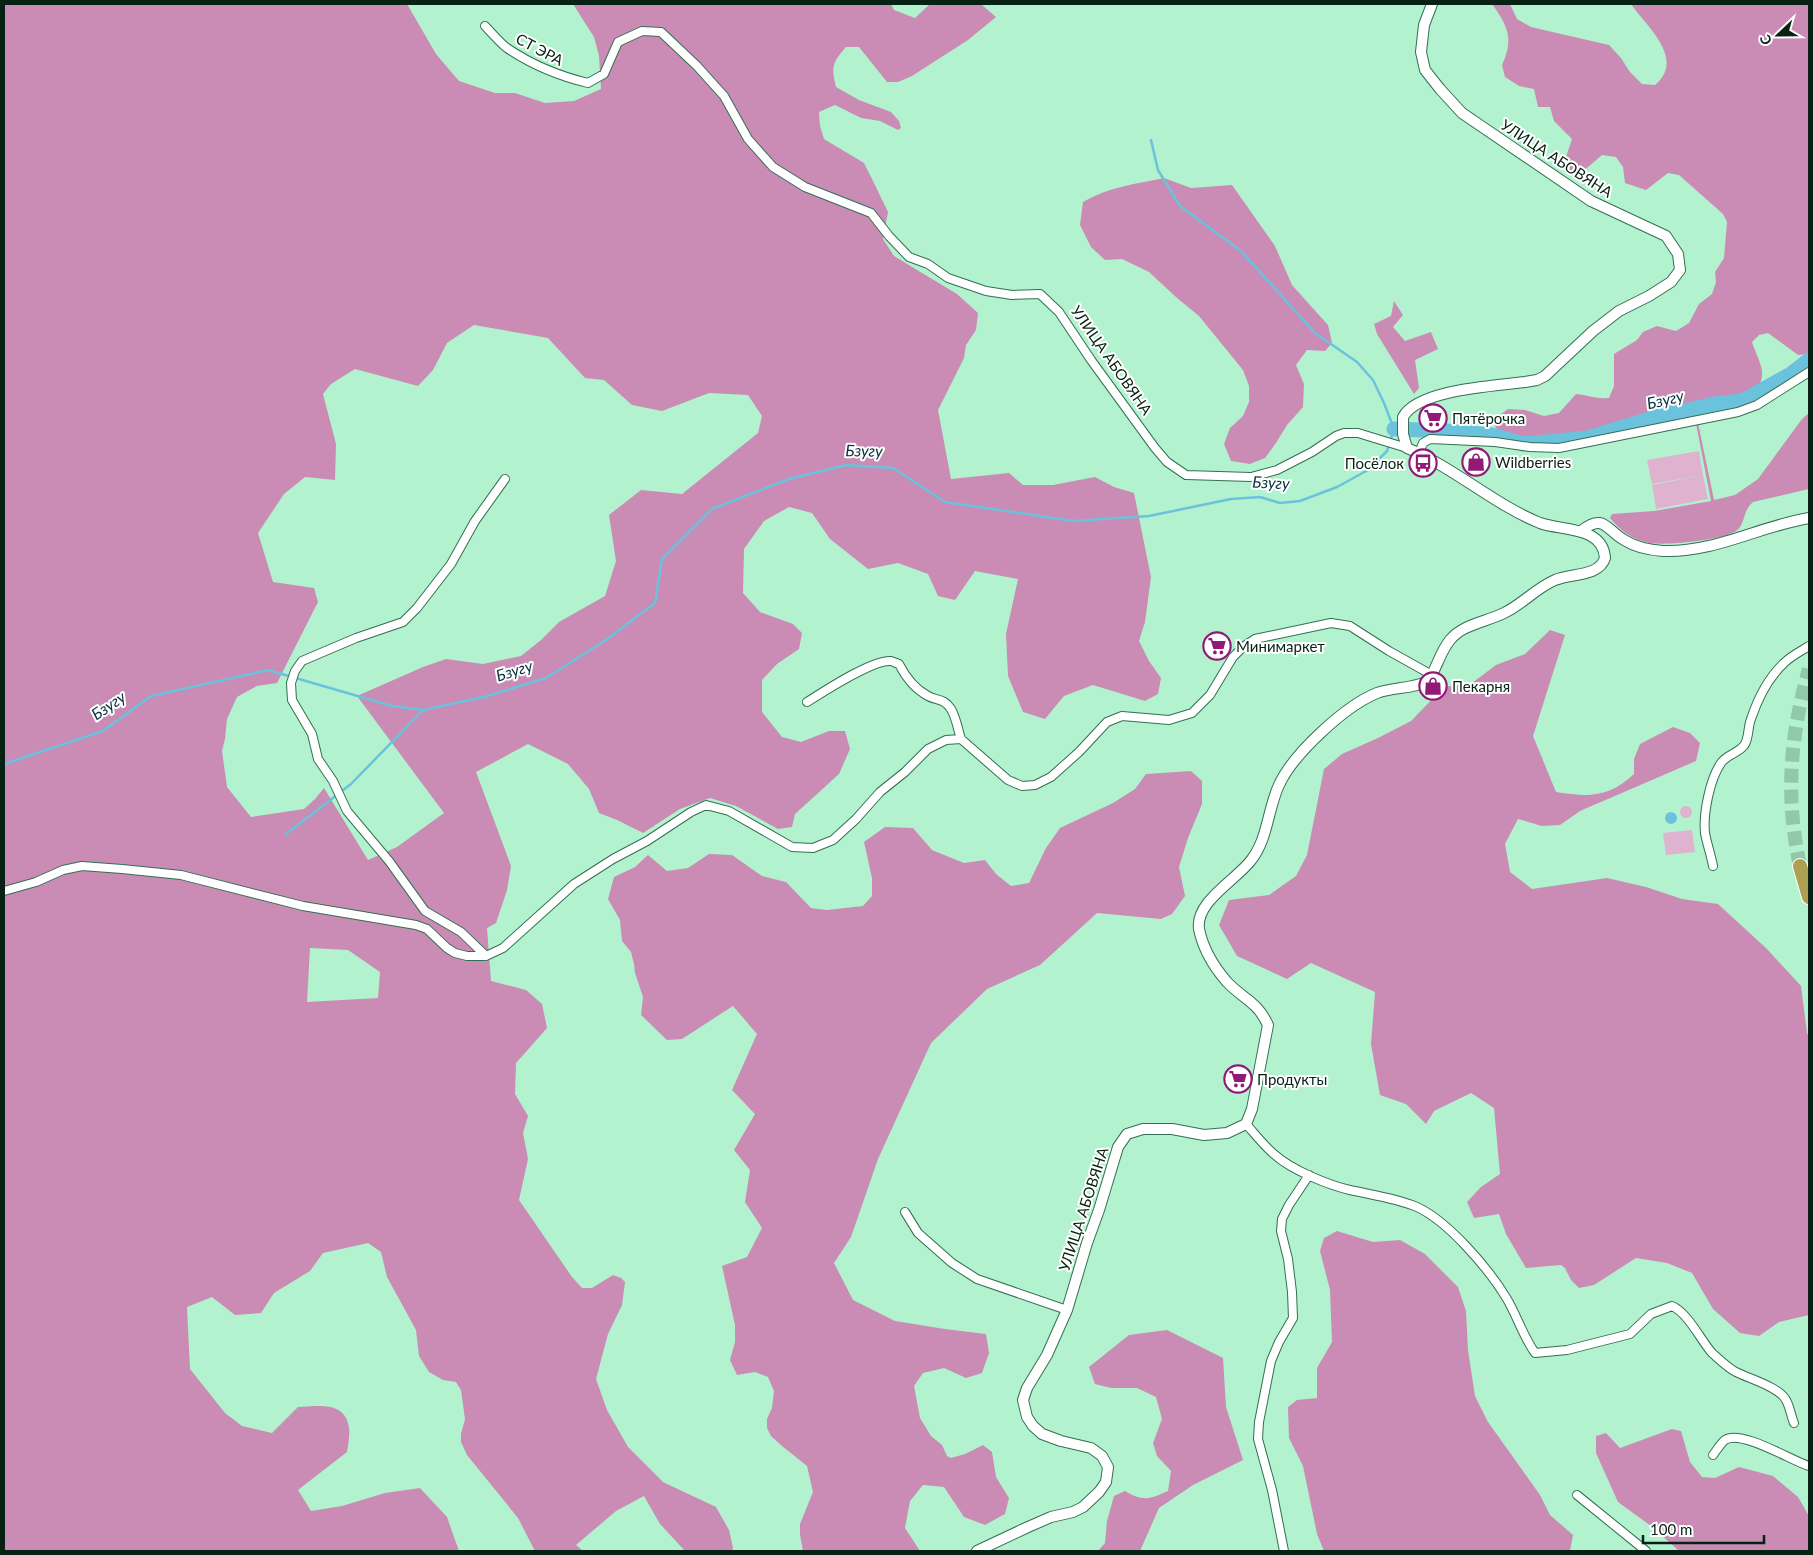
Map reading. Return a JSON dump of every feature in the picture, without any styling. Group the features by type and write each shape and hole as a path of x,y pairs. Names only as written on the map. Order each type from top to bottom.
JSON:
{"highway":[{"path":"1800,866 1809,897"}],"street":[{"name":"УЛИЦА АБОВЯНА","path":"1407,448 1402,429 1406,412 1411,408 1450,392 1537,380 1546,376 1593,331 1619,311 1672,282 1680,270 1678,254 1666,236 1591,201 1456,107 1425,70 1421,52 1424,25 1432,4"},
{"name":"СТ ЭРА","path":"485,26 506,47 530,62 561,76 588,82"},
{"name":"УЛИЦА АБОВЯНА","path":"588,82 604,74 618,42 642,31 661,32 697,66 724,96 748,139 772,167 805,188 871,213 889,236 909,256 928,264 948,278 986,291 1012,295 1040,294 1059,312 1091,360 1155,448 1167,462 1186,475 1251,477 1277,470 1312,452 1336,436 1344,433 1358,433 1419,453 1500,503 1540,523 1552,527 1581,531 1597,540 1602,547 1605,558 1601,565 1585,573 1557,579 1540,587 1516,607 1458,632 1449,641 1432,674"},
{"path":"1419,453 1423,443 1430,439 1495,442 1530,447 1559,448 1738,412 1757,405 1809,372"},
{"path":"486,956 461,932 425,911 389,861 347,811 333,781 318,759 312,734 292,700 291,683 295,671 302,661 356,638 403,622 417,608 451,564 474,521 505,479"},
{"name":"УЛИЦА АБОВЯНА","path":"1581,531 1593,522 1604,524 1625,541 1637,546 1652,550 1671,551 1715,545 1794,520 1809,518"},
{"path":"807,702 851,674 891,661 899,664 904,675 913,684 928,696 940,699 952,710 961,739 1008,780 1022,786 1035,786 1052,777 1107,722 1122,716 1169,720 1192,713 1210,695 1233,657 1243,647 1256,639 1331,623 1350,626 1389,651 1432,674 1428,680 1421,684 1392,689 1362,701 1347,710 1311,743 1288,767 1278,786 1261,841 1253,859 1215,894 1202,913 1199,926 1202,943 1211,961 1228,983 1247,997 1263,1014 1268,1025 1252,1110 1246,1124 1275,1155 1309,1175 1348,1190 1380,1196 1417,1207 1436,1218 1486,1268 1506,1298 1535,1353 1567,1350 1630,1334 1651,1314 1672,1306 1686,1317 1713,1353 1734,1371 1779,1392 1786,1400 1794,1422"},
{"path":"1713,866 1705,832 1706,810 1713,777 1722,762 1731,754 1742,749 1746,743 1749,724 1759,696 1771,679 1784,663 1809,646"},
{"path":"4,891 36,882 63,870 82,866 181,875 304,906 416,925 427,930 455,953 467,956 486,956 503,948 536,916 574,884 613,859 647,841 690,812 706,805 729,811 792,847 813,848 833,840 856,820 880,792 905,772 928,749 946,740 961,739"},
{"name":"УЛИЦА АБОВЯНА","path":"977,1551 1052,1517 1073,1512 1083,1507 1099,1492 1106,1482 1108,1467 1102,1456 1091,1448 1061,1441 1042,1434 1033,1426 1024,1409 1023,1400 1027,1388 1047,1354 1067,1310 1087,1244 1100,1210 1118,1147 1128,1134 1143,1129 1172,1129 1204,1135 1227,1133 1246,1124"},
{"path":"1284,1551 1272,1490 1258,1440 1258,1422 1271,1361 1278,1342 1293,1318 1289,1268 1281,1231 1282,1219 1309,1175"},
{"path":"905,1212 918,1233 952,1263 977,1279 1067,1310"},
{"path":"1713,1455 1725,1440 1734,1437 1776,1450 1809,1466"},
{"path":"1577,1495 1646,1551"}],"shaded area":[{"path":"4,4 407,4 436,54 459,81 495,93 515,93 545,103 574,101 601,89 599,56 594,37 573,4 891,4 894,10 915,18 930,4 981,4 996,17 968,40 912,76 898,82 887,82 859,47 846,47 835,61 833,75 836,87 859,100 891,112 899,121 901,128 898,130 880,121 861,118 835,105 819,112 820,126 824,139 864,163 888,212 883,239 894,256 957,294 978,313 976,330 966,345 964,358 938,410 951,479 1009,473 1023,485 1053,485 1095,477 1114,487 1134,493 1151,577 1145,622 1139,641 1149,661 1161,678 1158,694 1145,701 1093,685 1064,696 1045,719 1023,712 1008,676 1006,634 1018,579 975,571 955,600 938,596 928,574 898,563 868,569 830,539 812,513 789,507 764,521 744,549 743,593 760,612 793,624 802,633 799,649 777,664 762,680 762,712 782,737 801,742 829,731 845,731 850,749 839,774 795,814 792,827 778,829 736,806 710,798 680,809 643,833 599,813 589,789 568,764 528,744 476,772 511,866 507,890 496,923 487,928 491,981 526,990 542,1004 547,1028 516,1063 515,1094 528,1116 523,1133 528,1159 519,1200 572,1277 582,1288 592,1288 613,1275 625,1282 622,1305 608,1334 596,1379 607,1410 628,1447 663,1482 716,1507 729,1530 732,1551 685,1551 660,1524 644,1496 616,1511 576,1545 583,1551 535,1551 518,1518 467,1455 461,1442 465,1419 461,1390 456,1382 443,1380 429,1372 419,1356 416,1330 387,1277 381,1252 368,1243 323,1253 310,1271 274,1293 261,1313 235,1315 212,1297 187,1307 190,1369 225,1413 242,1426 272,1433 298,1407 330,1407 343,1413 349,1428 347,1452 298,1490 311,1511 342,1506 385,1493 420,1488 447,1517 459,1551 4,1551","holes":["474,325 548,338 585,378 604,380 632,405 662,411 709,393 748,395 762,416 758,433 682,494 641,490 609,515 616,561 605,596 559,622 521,656 483,664 446,659 357,696 444,813 397,847 368,860 324,788 304,809 251,817 227,787 222,751 227,719 237,697 257,686 277,683 318,602 314,588 273,582 258,533 284,494 305,477 335,480 336,444 323,394 331,384 355,369 418,386 433,370 447,343","310,948 348,950 380,972 378,998 307,1002"]},
{"path":"1492,4 1510,4 1517,19 1531,27 1609,45 1642,84 1655,85 1664,75 1667,65 1665,54 1661,43 1631,4 1809,4 1809,354 1798,355 1768,333 1759,335 1752,342 1762,371 1760,384 1746,397 1696,413 1714,500 1735,495 1758,479 1802,419 1809,413 1809,489 1753,502 1747,509 1741,525 1736,531 1718,537 1691,542 1653,543 1630,536 1610,518 1612,514 1654,511 1711,501 1694,413 1636,426 1607,436 1565,444 1528,445 1500,439 1493,420 1508,409 1525,410 1544,416 1559,413 1576,394 1609,398 1614,386 1614,354 1637,340 1643,332 1657,326 1676,331 1689,323 1699,304 1712,294 1716,282 1715,272 1724,258 1727,222 1723,214 1679,175 1668,173 1646,190 1625,183 1623,167 1616,157 1602,155 1581,173 1571,173 1566,157 1572,139 1554,121 1550,107 1538,107 1534,89 1519,86 1505,77 1502,65 1508,48 1508,33 1502,19"},
{"path":"1164,178 1191,188 1232,185 1275,246 1292,285 1328,325 1332,343 1325,351 1307,350 1296,365 1304,384 1303,407 1287,425 1265,458 1250,464 1231,461 1224,444 1230,428 1243,416 1249,402 1249,386 1243,370 1199,316 1149,272 1122,259 1105,260 1091,247 1080,225 1083,202 1112,189"},
{"path":"1394,301 1403,315 1393,327 1405,341 1431,332 1438,349 1415,360 1419,388 1414,394 1377,334 1374,324 1391,316"},
{"path":"1699,451 1703,475 1652,484 1647,460"},
{"path":"1703,475 1708,499 1656,509 1652,485"},
{"path":"1550,630 1565,635 1533,736 1556,792 1588,795 1607,792 1615,788 1634,774 1634,759 1640,744 1673,727 1690,733 1700,743 1696,761 1580,811 1560,825 1542,826 1518,819 1505,844 1510,872 1532,889 1607,878 1646,887 1682,899 1718,904 1766,948 1801,986 1809,1037 1809,1315 1779,1322 1759,1336 1740,1333 1713,1309 1692,1273 1667,1263 1636,1258 1594,1285 1579,1288 1561,1265 1526,1268 1506,1234 1499,1214 1474,1218 1467,1202 1481,1187 1500,1174 1494,1108 1471,1093 1434,1111 1426,1124 1406,1104 1380,1095 1371,1044 1375,992 1311,963 1287,979 1237,956 1219,925 1229,900 1269,895 1296,876 1307,855 1324,769 1342,754 1411,721 1444,687 1472,683 1496,665 1525,654"},
{"path":"1191,771 1202,781 1202,804 1179,867 1185,896 1172,914 1161,919 1097,913 1040,965 987,989 931,1043 878,1159 851,1237 834,1263 853,1300 895,1321 986,1334 989,1353 982,1373 966,1378 944,1368 923,1373 914,1386 920,1418 931,1436 942,1445 947,1456 951,1458 965,1454 983,1445 992,1452 996,1477 1009,1498 1005,1514 985,1525 964,1517 944,1487 923,1485 910,1501 905,1528 920,1551 803,1551 800,1524 813,1492 807,1466 771,1436 767,1428 767,1419 772,1408 774,1391 768,1377 755,1372 737,1375 730,1360 735,1342 735,1325 722,1266 747,1257 762,1228 745,1202 750,1170 734,1150 755,1114 732,1090 757,1034 733,1006 682,1039 667,1040 641,1015 643,997 635,973 631,952 622,941 620,920 608,899 614,877 635,867 648,855 667,871 688,868 709,854 732,855 762,876 786,882 811,908 827,910 863,906 872,896 872,878 864,842 885,827 913,828 932,850 964,863 985,860 996,874 1011,886 1029,883 1046,848 1060,828 1113,803 1135,789 1146,774"},
{"path":"1684,806 1688,806 1692,812 1688,818 1684,818 1680,814 1680,810"},
{"path":"1692,830 1695,852 1666,855 1663,833"},
{"path":"1337,1231 1373,1242 1400,1240 1425,1254 1458,1287 1466,1311 1468,1350 1475,1396 1488,1422 1540,1495 1550,1515 1573,1535 1570,1551 1324,1551 1317,1534 1303,1466 1289,1438 1288,1407 1297,1400 1317,1398 1317,1368 1332,1342 1330,1290 1320,1251 1324,1238"},
{"path":"1167,1330 1223,1358 1226,1407 1243,1460 1193,1485 1159,1508 1140,1551 1098,1551 1105,1543 1107,1521 1114,1496 1125,1491 1137,1497 1146,1498 1168,1491 1171,1471 1157,1456 1153,1443 1162,1419 1156,1397 1137,1388 1111,1388 1095,1384 1089,1367 1129,1335"},
{"path":"1672,1429 1681,1431 1690,1462 1702,1477 1715,1478 1739,1467 1773,1476 1798,1497 1809,1516 1809,1551 1679,1551 1651,1526 1618,1502 1596,1453 1596,1436 1606,1433 1620,1448"}],"water":[{"path":"1669,812 1673,812 1677,818 1673,824 1669,824 1665,820 1665,816"}],"waterway":[{"name":"Бзугу","path":"4,764 103,731 151,696 268,670 392,706 423,710 484,697 546,678 606,640 655,603 662,559 712,509 789,479 846,465 893,468 945,502 1073,521 1149,516 1231,499 1260,497 1280,503 1300,501 1337,487 1368,470 1387,451 1394,429 1373,380 1357,362 1315,333 1241,251 1180,206 1158,170 1151,140"},
{"name":"Бзугу","path":"1394,429 1492,435 1523,444 1588,438 1660,416 1715,404 1742,401 1791,374 1809,360"},
{"path":"286,834 351,784 423,710"}],"tunnel":[{"path":"1800,866 1792,815 1792,767 1797,719 1809,669"}],"place":[{"name":"Пятёрочка","path":"1433,418"},
{"name":"Wildberries","path":"1476,462"},
{"name":"Посёлок","path":"1423,463"},
{"name":"Минимаркет","path":"1217,646"},
{"name":"Пекарня","path":"1433,686"},
{"name":"Продукты","path":"1238,1079"}]}
